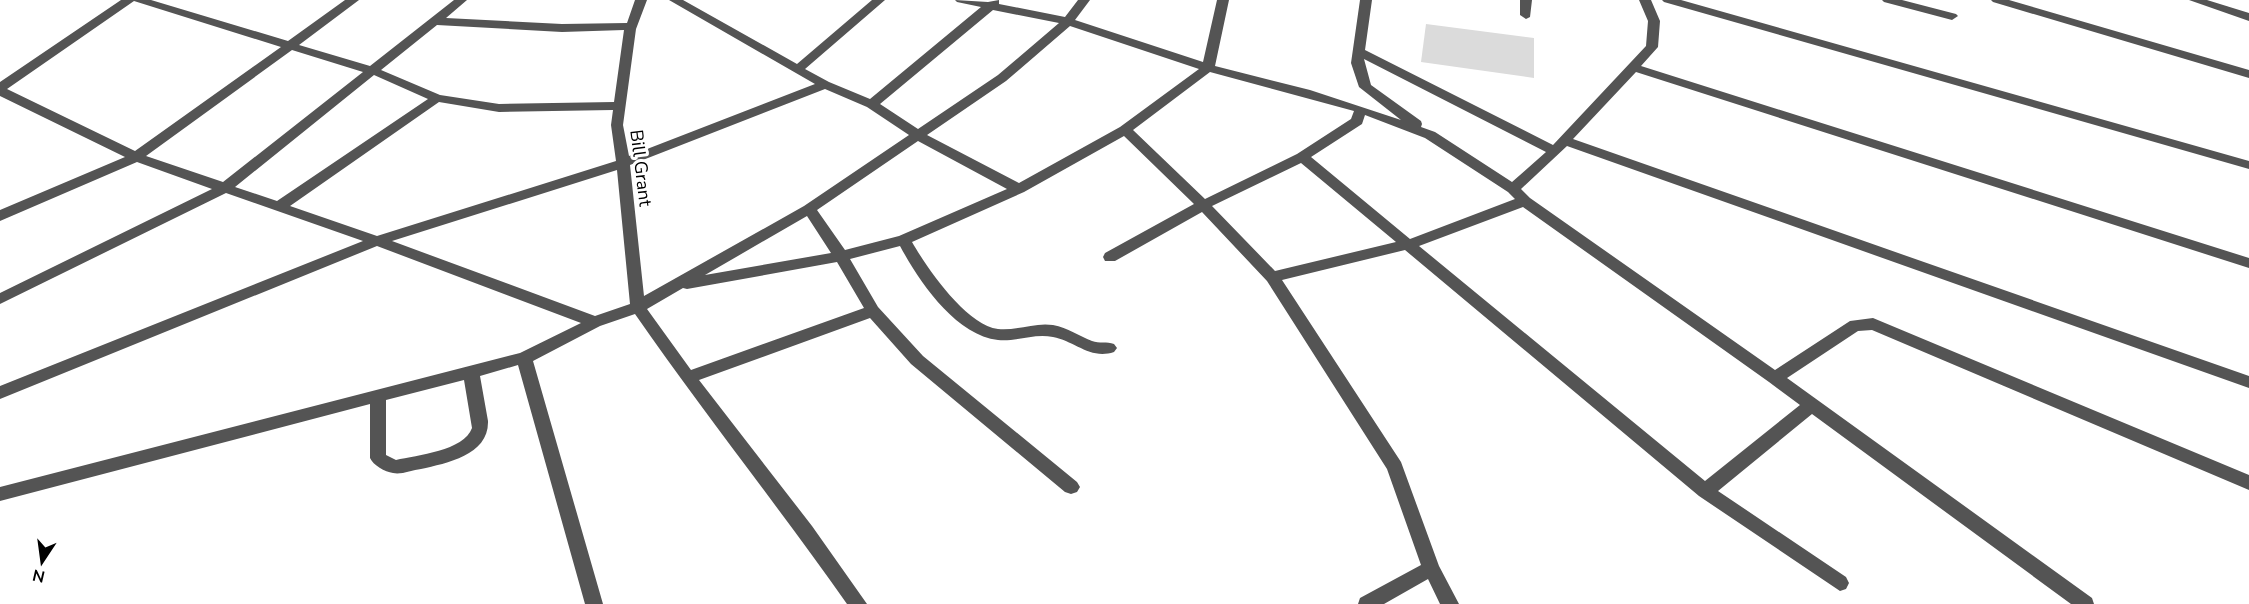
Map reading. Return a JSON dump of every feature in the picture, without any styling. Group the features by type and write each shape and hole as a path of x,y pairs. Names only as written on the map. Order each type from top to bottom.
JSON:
{"street":[{"path":"129,0 0,89 136,157 377,241 595,322"},
{"path":"139,0 374,71 437,98 499,108 619,106"},
{"path":"0,216 136,157 353,0"},
{"path":"0,298 223,189 462,0"},
{"name":"Bill Grant","path":"638,307 617,125 631,26 641,0"},
{"path":"675,0 799,68 825,85 872,104 917,135 1019,189"},
{"path":"799,68 879,0"},
{"path":"961,0 994,3 1068,21 1208,68 1361,109 1430,135"},
{"path":"0,494 524,358 595,322 638,307 809,209 1002,78 1068,21 1083,0"},
{"path":"674,286 841,256 904,240 1019,189 1125,130 1208,68 1223,0"},
{"path":"1366,0 1357,63 1365,87 1430,135 1513,189 1525,201 1775,378 1810,406 2085,604"},
{"path":"1526,0 1526,15"},
{"path":"1513,189 1560,146 1652,47 1654,21 1645,0"},
{"path":"1668,0 2249,165"},
{"path":"1888,0 1952,16"},
{"path":"1997,0 2249,74"},
{"path":"2195,0 2249,17"},
{"path":"872,104 994,3"},
{"path":"436,21 562,28 631,26"},
{"path":"1359,52 1560,146 2249,382"},
{"path":"1633,67 2249,263"},
{"path":"0,393 377,241 623,164 825,85"},
{"path":"278,207 437,98"},
{"path":"1110,257 1203,205 1302,157 1357,121 1361,109"},
{"path":"1125,130 1203,205 1272,277 1395,468 1431,568 1450,604"},
{"path":"1302,157 1410,244 1705,491 1840,583"},
{"path":"1272,277 1410,244 1525,201"},
{"path":"809,209 841,256 873,311 917,360 1071,487"},
{"path":"904,240 929,282 979,329 1008,334 1050,330 1063,333 1086,346 1100,350 1109,348"},
{"path":"638,307 688,378 806,531 858,604"},
{"path":"688,378 873,311"},
{"path":"1775,378 1855,325 1873,324 2249,483"},
{"path":"524,358 594,604"},
{"path":"378,396 378,458 386,464 394,467 458,452 473,444 480,430 471,372"},
{"path":"1705,491 1810,406"},
{"path":"1367,604 1431,568"}],"shaded area":[{"path":"1426,24 1534,38 1534,78 1421,62"}]}
